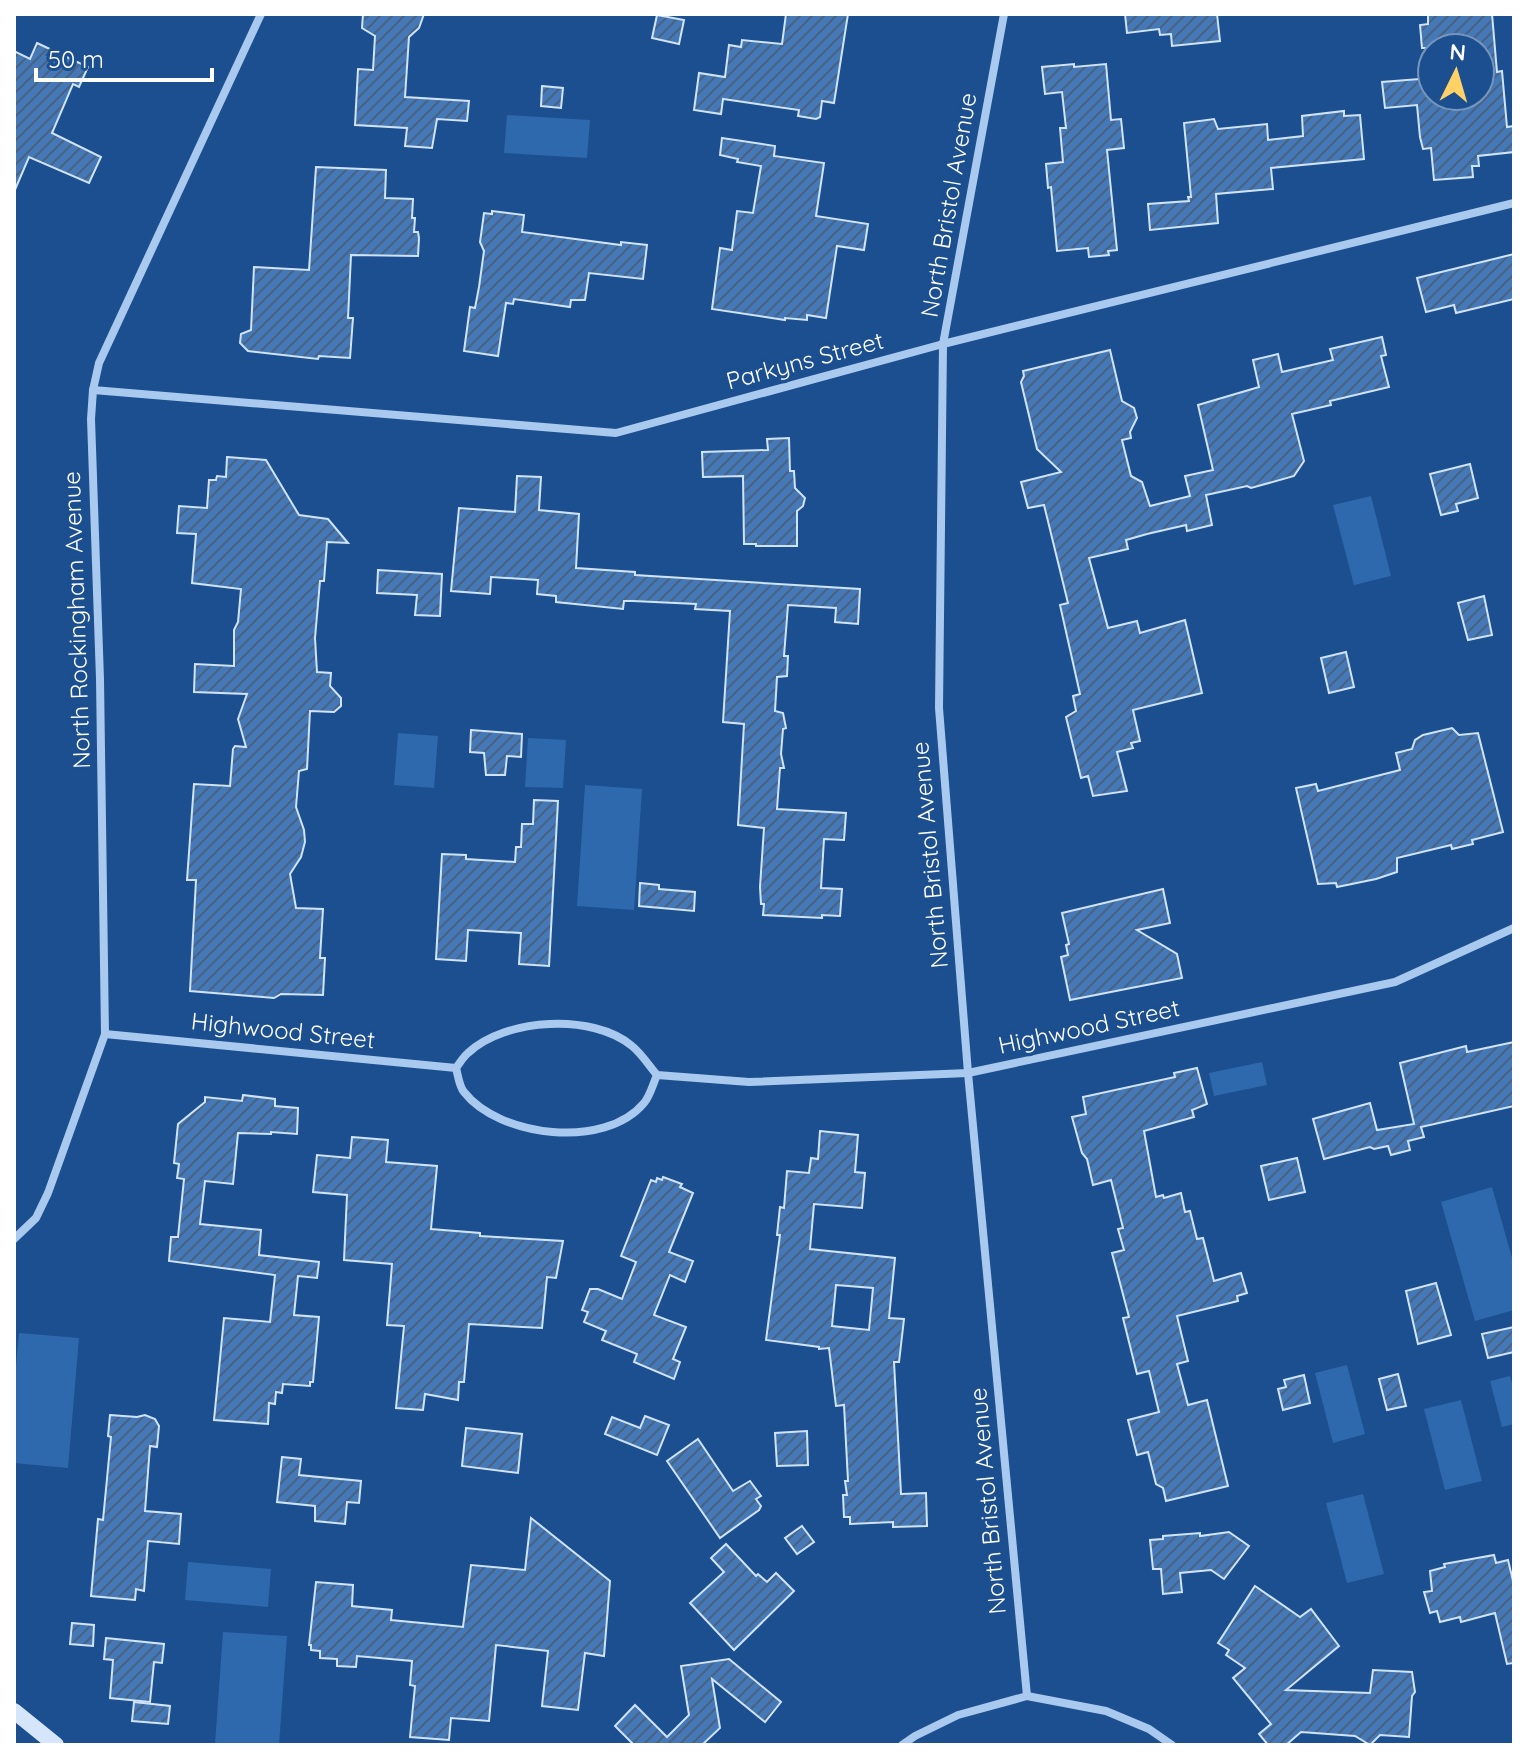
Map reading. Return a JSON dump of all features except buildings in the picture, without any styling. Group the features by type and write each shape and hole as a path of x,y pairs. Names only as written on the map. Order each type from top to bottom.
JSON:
{"main road":[{"path":"14,1711 56,1745"}],"street":[{"name":"North Rockingham Avenue","path":"14,1239 36,1218 48,1193 105,1034 100,679 91,419 93,390 99,363 261,14"},
{"name":"North Bristol Avenue","path":"1004,14 943,344 939,708 968,1073 1027,1696"},
{"name":"Parkyns Street","path":"93,390 616,433 943,344 1514,203"},
{"name":"Highwood Street","path":"657,1075 749,1082 968,1073 1395,982 1514,928"},
{"path":"544,1024 576,1024 603,1031 632,1046 657,1075 645,1102 628,1117 593,1131 554,1133 518,1126 488,1113 462,1090 456,1068 468,1052 514,1029 544,1024"},
{"name":"Highwood Street","path":"105,1034 456,1068"},
{"path":"902,1745 958,1715 1027,1696 1106,1711 1149,1729 1172,1745"}],"shaded area":[{"path":"507,115 590,120 587,158 504,153"},
{"path":"1371,496 1391,576 1354,585 1333,505"},
{"path":"398,733 438,736 434,788 394,785"},
{"path":"528,738 566,740 563,788 525,787"},
{"path":"585,785 642,789 634,910 577,906"},
{"path":"1262,1062 1267,1085 1214,1096 1209,1073"},
{"path":"1492,1187 1514,1265 1514,1310 1475,1321 1441,1202"},
{"path":"19,1333 79,1338 68,1468 14,1463 14,1388"},
{"path":"1347,1365 1365,1434 1333,1443 1315,1373"},
{"path":"1510,1376 1514,1391 1514,1424 1502,1427 1490,1381"},
{"path":"1461,1400 1482,1481 1445,1490 1424,1409"},
{"path":"1363,1494 1384,1574 1347,1583 1326,1503"},
{"path":"188,1562 271,1569 268,1607 185,1600"},
{"path":"223,1632 287,1636 279,1745 215,1744"}]}
